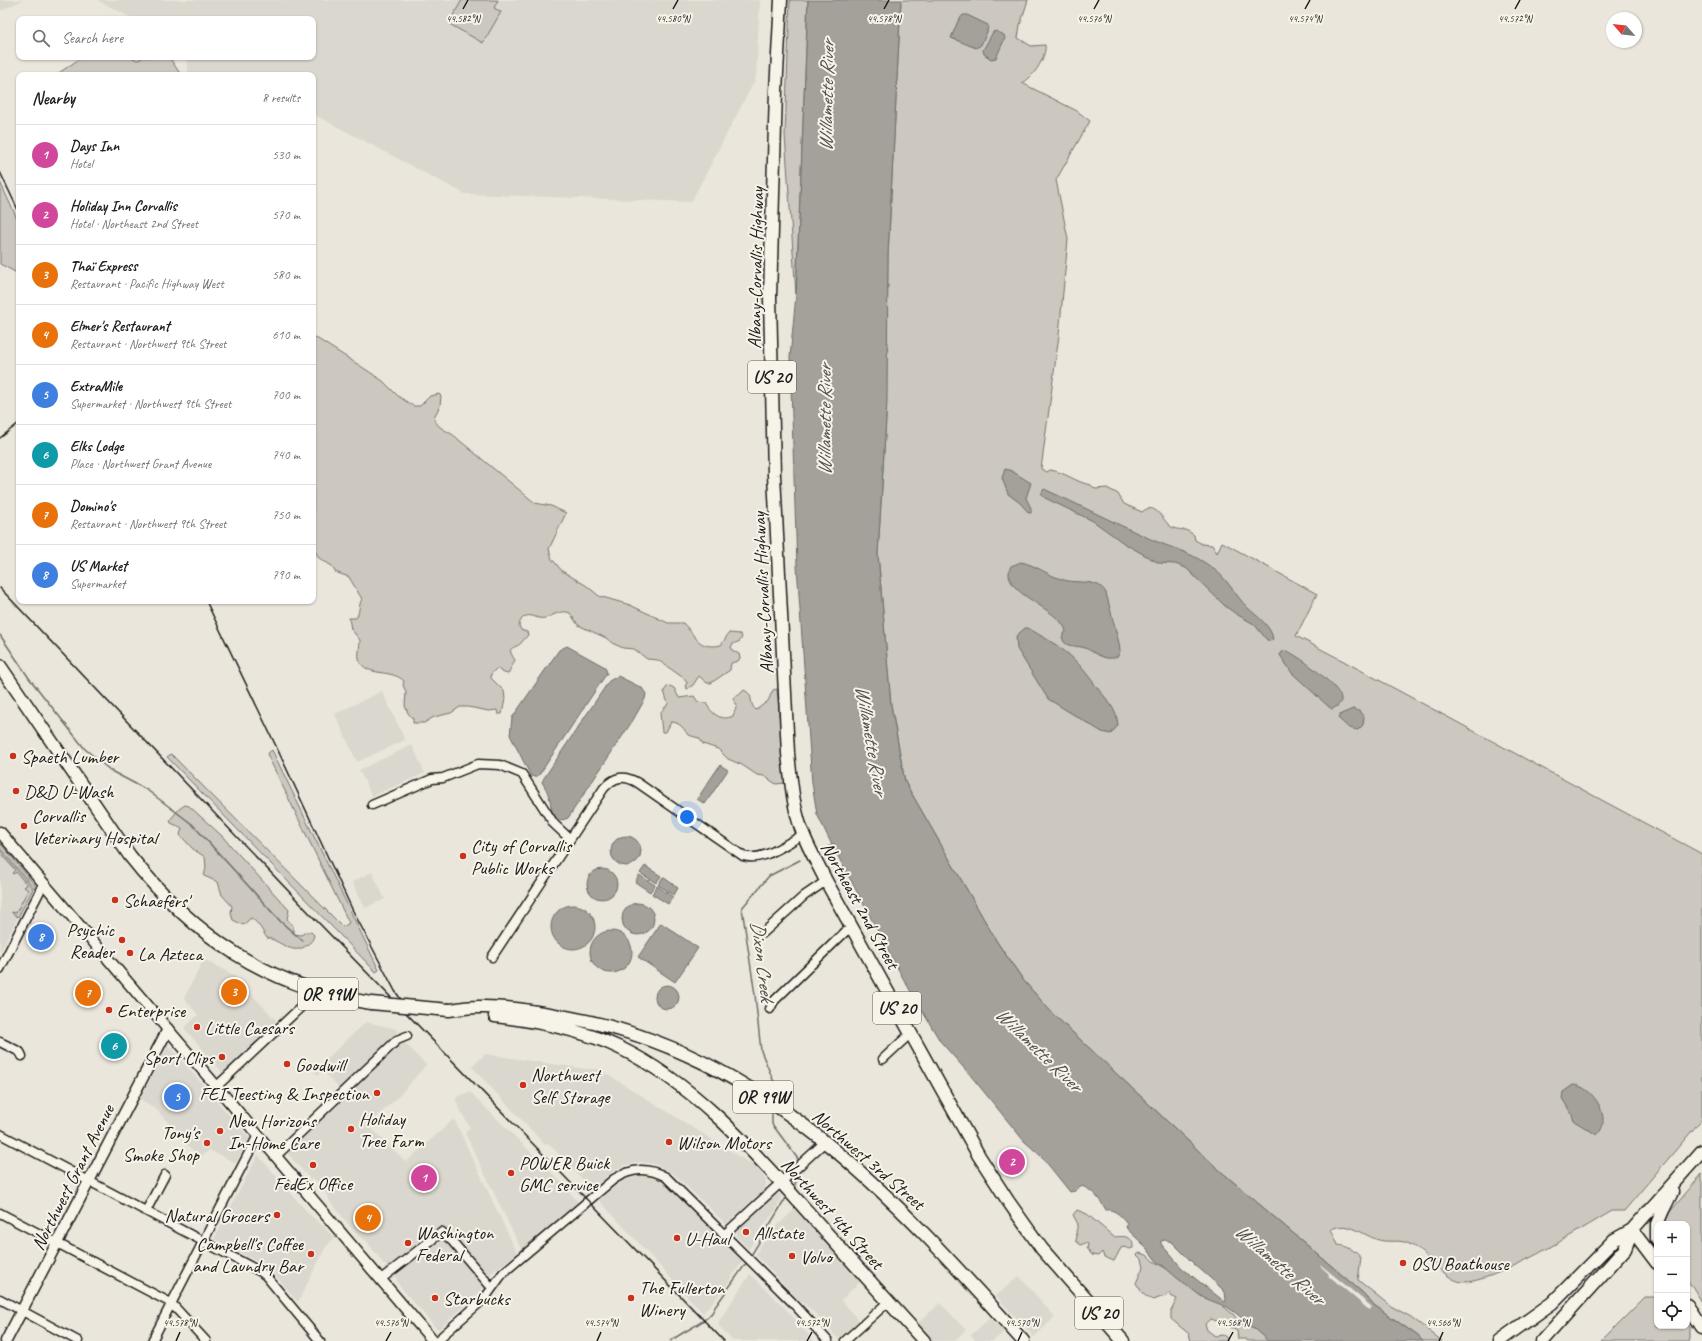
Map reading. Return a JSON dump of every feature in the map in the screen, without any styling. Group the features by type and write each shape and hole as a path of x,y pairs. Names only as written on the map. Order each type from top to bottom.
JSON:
{"highway":[{"name":"Albany-Corvallis Highway","path":"781,0 776,90 770,297 774,475 788,753"},
{"name":"OR 99W","path":"0,666 130,856 144,874 178,910 207,934 264,970 317,992 371,1003 449,1010"},
{"name":"Northeast 2nd Street","path":"788,753 794,804 804,836 826,880 994,1179 1042,1248 1123,1341"},
{"name":"Northwest 3rd Street","path":"449,1010 476,1007 555,1015 600,1024 652,1040 699,1059 782,1109 825,1142 880,1189 919,1227 1023,1341"},
{"name":"Northwest 4th Street","path":"449,1010 551,1025 587,1035 608,1042 634,1055 674,1080 711,1110 740,1138 782,1182 924,1341"},
{"path":"1500,1340 1552,1303 1614,1240 1632,1230 1702,1151"},
{"path":"1659,1221 1676,1182"},
{"path":"1632,1230 1654,1259"},
{"path":"1542,1341 1625,1250 1632,1230"},
{"path":"1690,1310 1702,1328"}],"main road":[{"path":"0,832 433,1341"},
{"name":"Northwest Grant Avenue","path":"6,1341 168,1029"}],"street":[{"path":"372,805 432,779 443,778 478,764 500,765 522,774 554,824 570,839"},
{"path":"492,957 604,788 610,782 622,777 631,779 638,783 743,856 758,858 804,836"},
{"path":"762,934 804,896 826,880"},
{"path":"0,969 44,883"},
{"path":"770,1009 774,1001 845,932 853,928"},
{"path":"217,1086 300,1008"},
{"path":"883,1060 911,1033"},
{"path":"276,1156 397,1040 407,1036"},
{"path":"0,1042 20,1052 22,1056"},
{"path":"0,1134 264,1274 320,1341"},
{"path":"152,1341 258,1135"},
{"path":"725,1234 825,1142"},
{"path":"439,1341 442,1336 485,1298 503,1273 614,1179 630,1170 642,1169 650,1170 666,1177 754,1263 828,1341"},
{"path":"146,1211 165,1175"},
{"path":"0,1213 172,1303 206,1341"},
{"path":"381,1279 442,1232 452,1241 492,1288"},
{"path":"0,1299 78,1341"},
{"path":"845,1341 888,1302"}],"shaded area":[{"path":"0,0 23,0 0,11"},
{"path":"97,0 760,0 756,78 691,202 465,194 316,116 316,72 188,72 186,60 316,60 316,16 128,16"},
{"path":"462,0 498,0 494,8 501,12 483,43 451,25 450,21"},
{"path":"790,0 808,0 796,295 785,135"},
{"path":"901,0 1028,0 1020,25 1018,38 1031,46 1045,45 1045,50 1038,67 1026,81 1022,83 1077,111 1090,121 1056,180 1068,239 1059,335 1041,469 1047,472 1050,470 1061,473 1091,485 1095,489 1107,488 1118,494 1124,504 1142,512 1147,509 1151,509 1158,512 1170,526 1176,529 1187,530 1194,535 1195,540 1202,544 1212,545 1217,553 1222,542 1317,594 1296,636 1702,854 1702,1119 1624,1211 1612,1211 1537,1254 1495,1274 1476,1280 1462,1282 1449,1277 1418,1250 1406,1242 1384,1241 1344,1226 1330,1230 1332,1231 1338,1245 1351,1249 1361,1258 1358,1280 1389,1305 1411,1317 1442,1341 1423,1341 1374,1305 1363,1293 1217,1168 1053,1014 1024,981 997,942 905,782 891,705 878,554 886,418 888,255"},
{"path":"78,60 171,60 179,72 60,72"},
{"path":"0,182 16,217 16,272 0,264"},
{"path":"316,338 383,381 398,396 413,406 420,406 430,396 439,394 441,396 440,406 434,417 435,421 441,428 456,437 535,503 551,506 566,513 549,549 552,559 562,571 587,586 599,596 630,605 668,623 683,623 698,641 707,646 721,645 729,633 740,634 742,637 740,641 733,644 731,647 733,651 739,654 740,658 738,661 731,663 730,670 711,683 707,683 699,676 693,685 687,689 685,686 687,683 685,679 658,660 647,659 634,649 623,648 578,625 570,613 560,612 542,618 526,616 522,619 519,626 521,630 527,632 528,635 521,643 512,648 511,652 515,660 508,674 496,669 491,674 491,678 504,691 505,699 502,714 498,714 497,710 489,711 460,707 451,713 434,717 424,723 413,723 413,719 405,706 406,692 403,685 404,681 399,677 367,669 362,665 359,659 360,640 351,629 349,618 356,618 362,599 349,577 335,572 332,566 319,558 316,552"},
{"path":"670,686 674,688 679,698 694,696 698,702 706,703 717,716 724,718 733,716 737,705 733,699 744,690 751,697 752,705 756,710 768,701 773,690 777,689 785,783 776,784 764,776 757,775 742,765 728,759 718,749 703,744 699,738 688,735 677,723 671,722 666,732 662,732 660,713 668,704 664,691"},
{"path":"382,691 405,740 357,762 335,714"},
{"path":"412,745 425,773 372,796 359,770"},
{"path":"272,750 379,970 376,972 167,757 171,754 343,927 349,923 267,754"},
{"path":"185,805 189,806 221,835 289,910 287,919 293,926 294,934 301,935 306,932 311,932 314,935 310,943 302,948 291,949 267,938 251,918 243,925 233,920 231,913 232,906 222,895 218,882 204,876 206,868 205,857 193,849 180,835 182,828 171,823 170,820 179,809"},
{"path":"0,843 34,884 36,887 35,889 0,848"},
{"path":"0,850 33,889 18,917 12,912 16,913 28,890 24,887 27,885 16,872 13,874 12,873 15,870 0,853"},
{"path":"0,852 32,890 0,952"},
{"path":"372,872 385,899 365,908 352,882"},
{"path":"204,959 233,975 277,1021 223,1073 184,1028 198,1015 184,998"},
{"path":"366,1022 397,1029 396,1034 340,1089 323,1071 318,1075 314,1071"},
{"path":"403,1041 426,1065 397,1098 368,1125 406,1162 454,1119 517,1253 489,1275 481,1291 439,1329 435,1327 399,1285 395,1276 366,1240 359,1237 332,1204 323,1189 315,1180 310,1179 288,1154 290,1150 337,1106 336,1104"},
{"path":"168,1045 249,1138 236,1163 209,1150 199,1158 155,1108 140,1099"},
{"path":"485,1054 586,1069 599,1069 756,1167 766,1180 765,1189 726,1224 674,1174 655,1164 640,1162 626,1165 613,1171 592,1189 548,1143 545,1145 472,1067"},
{"path":"469,1092 555,1176 578,1202 522,1251 465,1133 470,1128 457,1104 456,1099 458,1096"},
{"path":"258,1155 308,1213 334,1238 325,1248 298,1302 269,1268 214,1239"},
{"path":"1702,1174 1702,1302 1690,1283 1690,1221 1665,1221 1669,1213"},
{"name":"U-Haul","path":"638,1175 649,1176 663,1182 743,1260 724,1289 703,1313 599,1200 623,1180"},
{"path":"782,1194 776,1210 759,1232 749,1249 736,1236 737,1230 765,1205 764,1203 772,1196"},
{"path":"797,1207 862,1280 841,1300 859,1321 838,1339 812,1310 800,1301 756,1255 760,1246 779,1224"},
{"path":"1077,1210 1087,1214 1114,1237 1127,1237 1130,1239 1133,1244 1133,1248 1121,1248 1114,1261 1104,1257 1102,1252 1098,1256 1092,1255 1087,1248 1088,1244 1085,1243 1081,1245 1076,1241 1078,1224 1073,1215"},
{"path":"1139,1253 1147,1255 1153,1261 1222,1301 1224,1307 1234,1315 1238,1321 1278,1341 1248,1341 1245,1339 1238,1339 1237,1331 1220,1322 1210,1319 1205,1324 1207,1330 1215,1336 1223,1335 1227,1338 1227,1341 1191,1341 1189,1334 1171,1319 1171,1311 1177,1299 1171,1296 1169,1292 1166,1296 1154,1300 1150,1299 1143,1294 1136,1283 1143,1267 1141,1259 1137,1255"},
{"path":"750,1274 782,1305 814,1341 733,1341 719,1326 719,1321"},
{"path":"1019,1276 1055,1317 1034,1337 996,1296"},
{"path":"1645,1297 1654,1298 1654,1329 1690,1329 1690,1326 1691,1327 1690,1341 1601,1341"},
{"path":"940,1303 966,1330 954,1341 931,1341 917,1324"},
{"path":"990,1318 1004,1332 993,1341 976,1341 971,1335"}],"water":[{"name":"Willamette River","path":"808,0 901,0 888,255 887,401 878,554 891,705 905,782 997,942 1024,981 1053,1014 1217,1168 1363,1293 1374,1305 1423,1341 1268,1341 1237,1314 1227,1307 1202,1297 1158,1263 1144,1245 1127,1229 1126,1226 1128,1225 1124,1219 1115,1212 1106,1210 1092,1192 1080,1186 1075,1191 1070,1192 1042,1157 1024,1141 971,1076 940,1041 904,980 817,814 812,783 797,566 790,357 796,295","holes":["1165,1240 1172,1242 1225,1292 1225,1302 1182,1268 1161,1244 1161,1241"]},
{"path":"963,15 967,15 988,25 987,32 981,45 976,48 951,38 958,21"},
{"path":"996,31 1004,35 1005,38 996,58 991,59 984,54 983,50 993,32"},
{"path":"1005,469 1010,470 1031,483 1026,498 1031,508 1031,513 1029,513 1020,503 1008,494 1002,478"},
{"path":"1044,489 1146,537 1189,554 1206,564 1220,574 1247,607 1259,617 1269,629 1273,639 1271,641 1267,640 1254,624 1225,606 1186,568 1175,564 1159,563 1125,544 1093,521 1045,498 1041,494"},
{"path":"1021,562 1064,580 1093,583 1103,588 1106,593 1119,643 1120,651 1118,656 1114,658 1105,658 1085,648 1066,644 1062,637 1066,631 1061,622 1020,592 1013,584 1009,576 1011,566"},
{"path":"1025,628 1028,628 1062,649 1075,660 1086,673 1113,708 1118,725 1111,734 1102,732 1048,699 1017,649 1016,636"},
{"path":"567,646 605,667 607,673 539,775 535,777 531,776 510,735 512,718 559,650"},
{"path":"1287,651 1308,664 1333,686 1341,698 1339,705 1332,709 1329,707 1292,673 1280,655 1282,652"},
{"path":"618,676 642,688 646,694 645,699 633,720 568,818 558,820 553,815 549,795 542,782 609,681"},
{"path":"1353,709 1359,711 1364,717 1363,725 1358,730 1349,728 1338,718 1341,714"},
{"path":"720,765 728,770 705,804 697,799"},
{"path":"626,836 637,840 641,851 637,862 626,866 615,862 611,851 615,840"},
{"path":"645,866 661,876 656,883 640,873"},
{"path":"602,869 608,870 616,878 616,890 608,898 602,899 596,898 588,890 587,884 588,878 596,870"},
{"path":"639,875 655,885 650,892 635,882"},
{"path":"663,877 678,888 674,895 658,885"},
{"path":"657,886 673,897 668,904 652,894"},
{"path":"635,903 641,903 651,910 654,919 653,925 647,932 641,935 635,935 625,928 622,922 622,916 629,906"},
{"path":"573,905 585,909 591,915 595,927 591,939 585,945 573,949 561,945 555,939 551,927 555,915 561,909"},
{"path":"661,923 698,948 675,982 638,957"},
{"path":"607,931 615,931 626,937 632,948 632,956 626,967 615,973 607,973 596,967 590,956 590,948 596,937"},
{"path":"667,985 672,986 678,992 678,1002 672,1008 667,1009 662,1008 656,1002 655,997 656,992 662,986"},
{"path":"1573,1085 1580,1086 1587,1091 1598,1104 1602,1112 1602,1128 1597,1135 1574,1121 1562,1098 1563,1092"}],"pier":[{"path":"1321,1265 1372,1307 1369,1310 1328,1275 1329,1274 1320,1266"}],"waterway":[{"path":"0,635 29,678 85,749 111,771 147,790 192,824 281,922 303,941"},
{"name":"Dixon Creek","path":"823,850 834,844"},
{"name":"Dixon Creek","path":"776,1090 761,1051 755,995 742,908 769,876 800,860"},
{"name":"Dixon Creek","path":"772,1113 772,1124 798,1159"},
{"name":"Dixon Creek","path":"795,1185 797,1176"},
{"name":"Dixon Creek","path":"750,1257 786,1198"},
{"name":"Dixon Creek","path":"671,1341 708,1317 747,1262"}],"railway":[{"path":"0,172 16,206"},
{"path":"0,438 16,425"},
{"path":"0,588 315,919 724,1341"},
{"path":"207,604 353,911 395,991 407,1008"}],"place":[{"name":"Spaeth Lumber","path":"13,756"},
{"name":"D&D U-Wash","path":"16,791"},
{"name":"Corvallis Veterinary Hospital","path":"24,826"},
{"name":"City of Corvallis Public Works","path":"463,856"},
{"name":"Schaefers'","path":"115,900"},
{"name":"US Market","path":"41,937"},
{"name":"Psychic Reader","path":"122,940"},
{"name":"La Azteca","path":"130,953"},
{"name":"Thaï Express","path":"234,992"},
{"name":"Domino's","path":"88,993"},
{"name":"Enterprise","path":"109,1010"},
{"name":"Little Caesars","path":"197,1027"},
{"name":"Elks Lodge","path":"114,1046"},
{"name":"Sport Clips","path":"222,1057"},
{"name":"Goodwill","path":"287,1064"},
{"name":"Northwest Self Storage","path":"523,1085"},
{"name":"FEI Teesting & Inspection","path":"377,1093"},
{"name":"ExtraMile","path":"177,1097"},
{"name":"Holiday Tree Farm","path":"351,1129"},
{"name":"New Horizons In-Home Care","path":"220,1131"},
{"name":"Wilson Motors","path":"669,1142"},
{"name":"Tony's Smoke Shop","path":"207,1143"},
{"name":"Holiday Inn Corvallis","path":"1012,1162"},
{"name":"FedEx Office","path":"313,1165"},
{"name":"POWER Buick GMC service","path":"511,1173"},
{"name":"Days Inn","path":"424,1178"},
{"name":"Natural Grocers","path":"277,1215"},
{"name":"Elmer's Restaurant","path":"368,1218"},
{"name":"Allstate","path":"746,1232"},
{"name":"U-Haul","path":"677,1238"},
{"name":"Washington Federal","path":"408,1243"},
{"name":"Campbell's Coffee and Laundry Bar","path":"311,1254"},
{"name":"Volvo","path":"792,1256"},
{"name":"OSU Boathouse","path":"1403,1263"},
{"name":"Starbucks","path":"435,1298"},
{"name":"The Fullerton Winery","path":"631,1298"}]}
